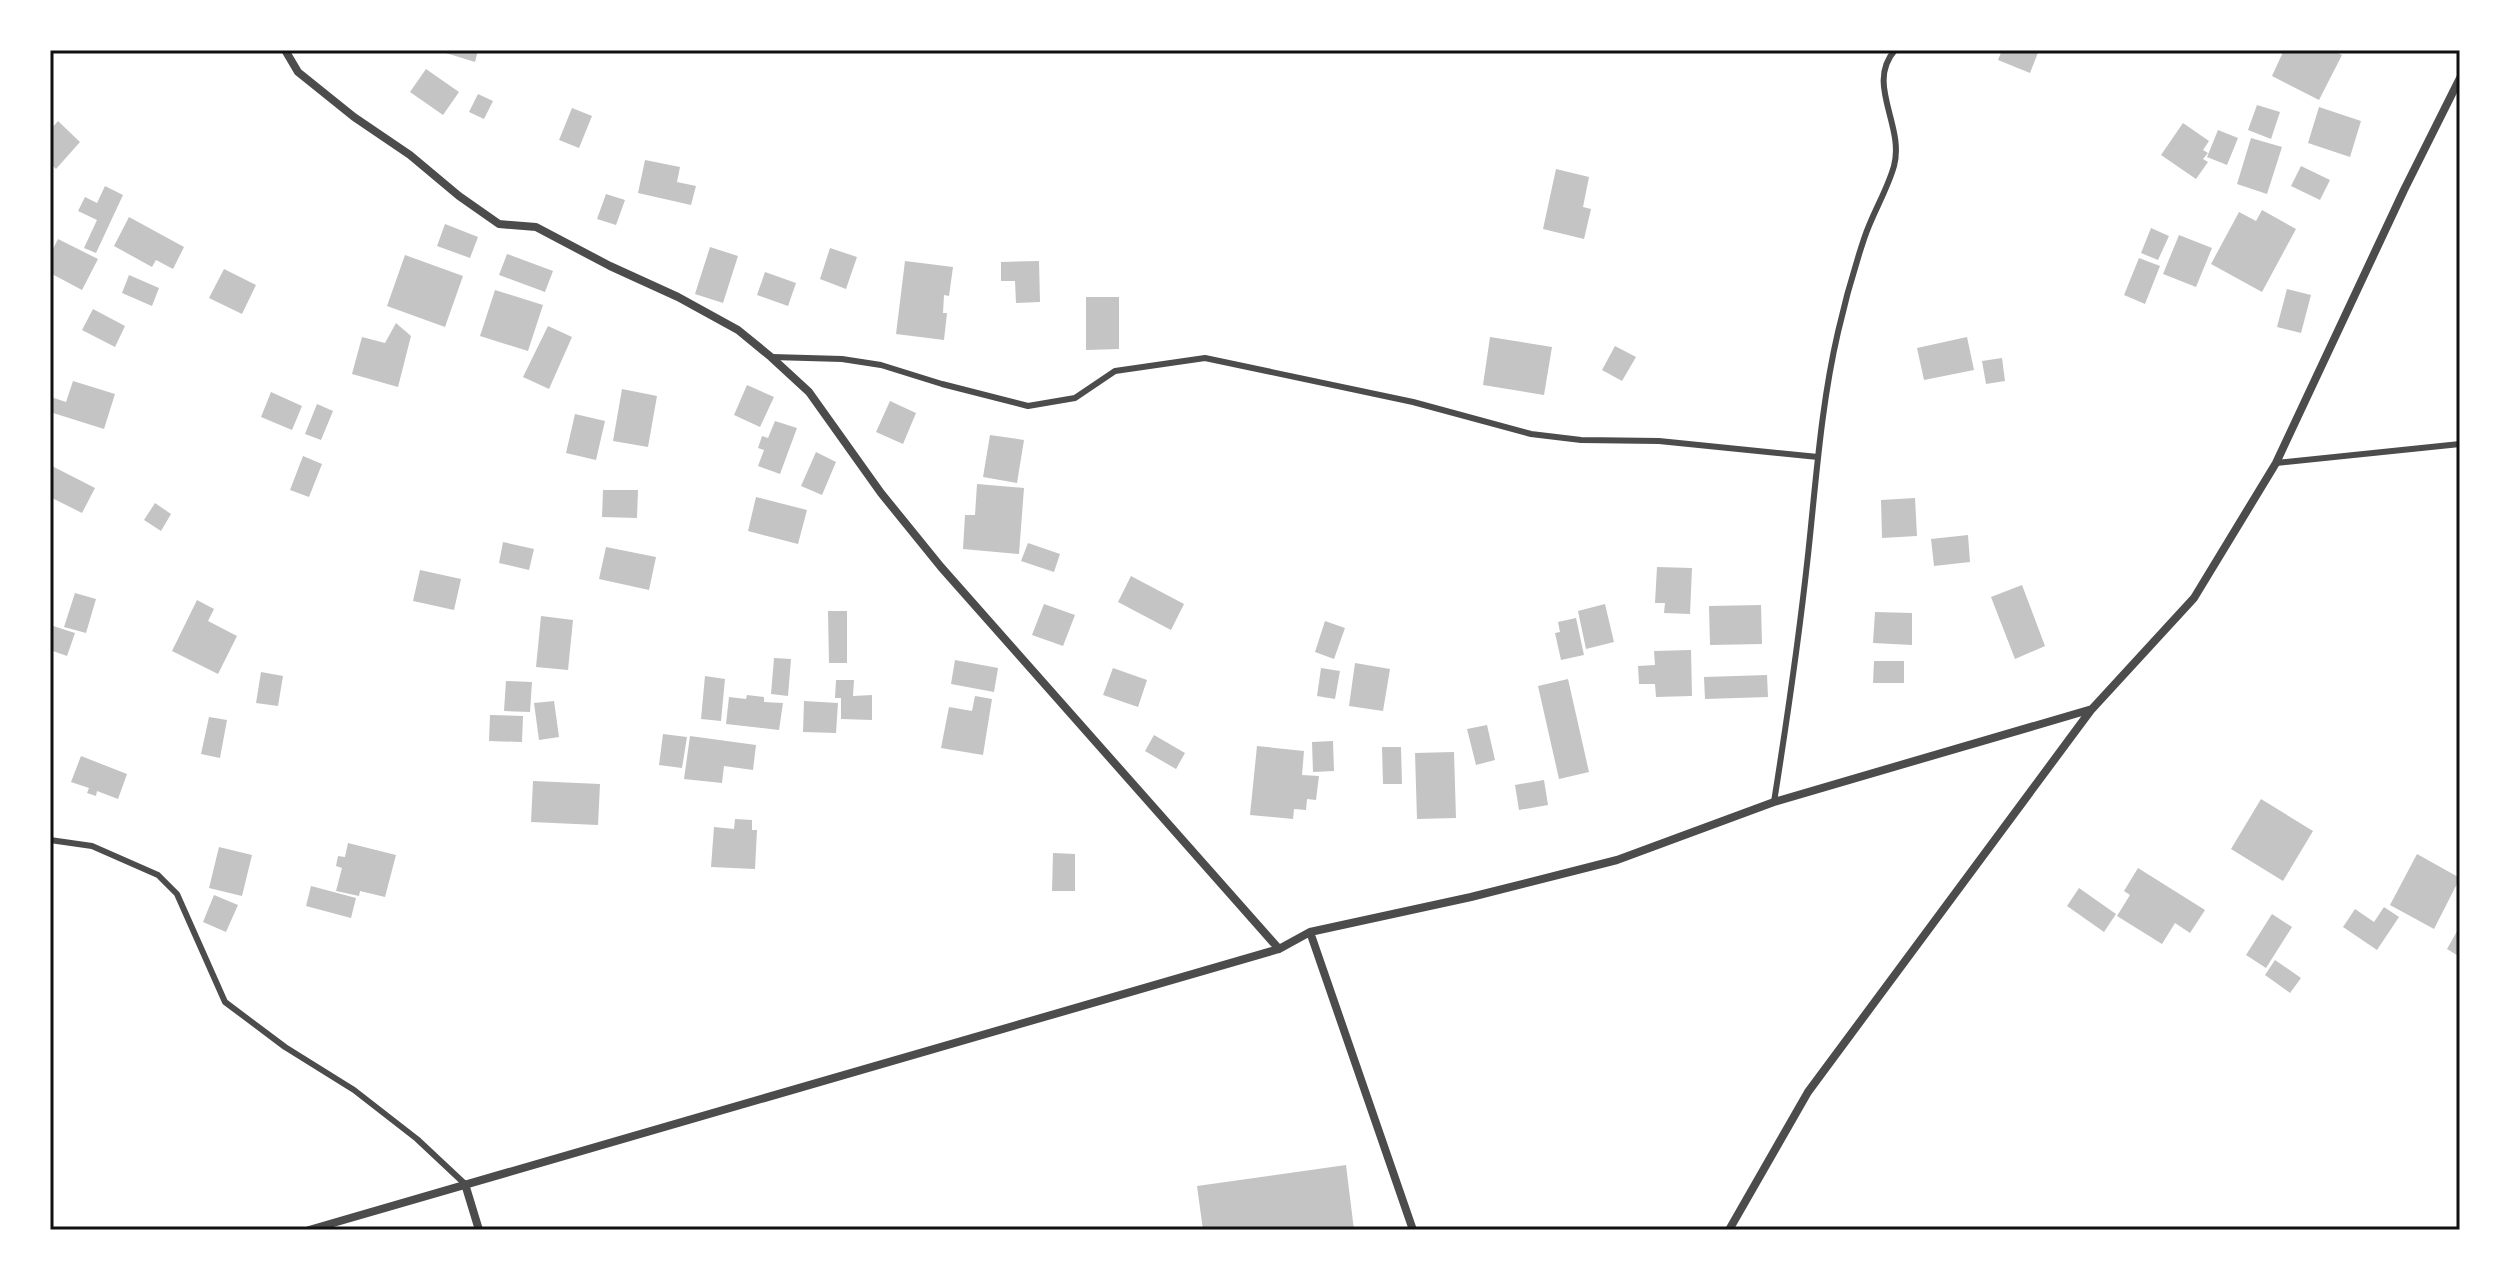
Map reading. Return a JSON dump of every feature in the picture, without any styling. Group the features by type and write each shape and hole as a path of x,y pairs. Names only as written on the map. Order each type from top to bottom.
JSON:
{"street":[{"path":"285,50 298,72 499,224 536,227 702,310 738,330 771,357 809,392 881,493 941,567 1279,949"},
{"path":"1729,1230 1808,1092 2092,709 2194,598 2276,463 2460,78"},
{"path":"309,1230 1279,949 1310,932 1471,897 1617,860 1774,802 2092,709"},
{"path":"1310,932 1413,1230"},
{"path":"465,1184 479,1230"}],"lane":[{"path":"1774,802 1796,667 1818,457 1837,334 1864,237 1891,177 1898,153 1883,75 1895,50"},
{"path":"771,357 842,359 881,365 1028,406 1075,398 1115,371 1205,358 1413,402 1531,434 1581,440 1659,441 1818,457"},
{"path":"2276,463 2460,444"},
{"path":"50,840 92,846 158,875 177,894 225,1002 285,1047 354,1090 417,1139 465,1184"}],"building":[{"path":"436,50 478,50 475,62"},
{"path":"2002,50 2039,50 2030,73 1998,60"},
{"path":"2284,50 2332,50 2342,55 2319,100 2272,76"},
{"path":"426,69 459,92 443,115 410,92"},
{"path":"478,94 493,101 484,119 469,112"},
{"path":"2257,105 2280,112 2271,139 2248,130"},
{"path":"2319,107 2361,121 2350,157 2308,143"},
{"path":"572,108 592,116 579,148 559,140"},
{"path":"58,121 80,142 56,169 50,163 50,130"},
{"path":"2183,123 2209,141 2203,150 2208,153 2203,159 2208,162 2196,179 2161,155"},
{"path":"2218,130 2238,138 2227,165 2207,157"},
{"path":"2251,138 2282,147 2267,194 2237,184"},
{"path":"645,160 680,167 677,182 696,186 691,205 638,193"},
{"path":"2301,166 2330,180 2320,200 2291,186"},
{"path":"1556,169 1589,177 1583,207 1591,209 1584,239 1543,229"},
{"path":"105,186 123,195 96,253 84,248 97,220 78,211 85,197 97,203"},
{"path":"606,194 625,200 616,225 597,219"},
{"path":"2262,210 2296,229 2262,292 2211,264 2239,212 2256,221"},
{"path":"129,217 184,247 173,269 156,260 152,267 114,246"},
{"path":"445,224 478,237 470,258 437,246"},
{"path":"2151,228 2169,236 2158,260 2141,253"},
{"path":"2179,235 2212,248 2196,287 2163,274"},
{"path":"58,239 98,259 82,290 50,273 50,255"},
{"path":"710,247 738,256 723,303 695,294"},
{"path":"830,248 857,257 846,289 820,279"},
{"path":"507,254 553,271 545,292 499,275"},
{"path":"405,255 463,276 445,327 387,306"},
{"path":"2139,258 2160,266 2145,304 2124,295"},
{"path":"905,261 953,267 949,296 944,295 943,313 947,313 944,340 896,334"},
{"path":"1039,261 1040,302 1016,303 1015,281 1001,281 1001,262"},
{"path":"224,269 256,285 242,314 209,298"},
{"path":"765,272 796,283 788,306 757,295"},
{"path":"129,275 159,288 152,306 122,293"},
{"path":"2287,289 2311,295 2301,333 2277,327"},
{"path":"495,290 543,305 528,351 480,336"},
{"path":"1086,297 1119,297 1119,349 1086,350"},
{"path":"93,309 125,326 115,347 82,330"},
{"path":"396,323 411,336 398,387 352,374 362,337 385,343"},
{"path":"548,326 572,337 549,389 523,377"},
{"path":"1490,337 1552,347 1544,395 1483,385"},
{"path":"1967,337 1974,370 1924,380 1917,348"},
{"path":"1615,346 1636,357 1622,381 1602,370"},
{"path":"2002,358 2005,381 1986,384 1982,361"},
{"path":"73,381 115,394 104,429 50,412 51,397 66,402"},
{"path":"747,385 774,397 760,427 734,415"},
{"path":"622,389 657,396 648,447 613,441"},
{"path":"271,392 302,406 292,430 261,417"},
{"path":"890,401 916,413 903,444 876,432"},
{"path":"317,404 333,411 321,440 305,434"},
{"path":"575,414 605,421 596,460 566,453"},
{"path":"775,421 797,428 780,474 758,466 764,450 758,448 762,436 768,438"},
{"path":"990,435 1024,440 1017,483 983,477"},
{"path":"816,452 836,462 822,495 801,486"},
{"path":"303,456 322,464 309,497 290,490"},
{"path":"50,465 95,488 82,513 50,497"},
{"path":"977,484 1024,488 1019,554 963,549 965,515 975,515"},
{"path":"603,490 638,490 637,518 602,517"},
{"path":"756,497 807,510 798,544 748,531"},
{"path":"1915,498 1917,536 1882,538 1881,500"},
{"path":"155,503 171,514 161,531 144,520"},
{"path":"1968,535 1970,562 1934,566 1931,539"},
{"path":"503,542 534,549 529,570 499,563"},
{"path":"1028,543 1060,554 1054,572 1021,561"},
{"path":"606,547 656,557 649,590 599,579"},
{"path":"1657,567 1692,568 1690,614 1664,613 1665,603 1655,603"},
{"path":"420,570 461,579 454,610 413,601"},
{"path":"1131,576 1184,604 1171,630 1118,602"},
{"path":"2022,585 2045,646 2015,659 1991,597"},
{"path":"75,593 96,599 86,633 64,627"},
{"path":"197,600 214,609 208,621 237,636 218,674 172,651"},
{"path":"1044,604 1075,615 1063,646 1032,635"},
{"path":"1605,604 1614,642 1586,649 1578,611"},
{"path":"1761,605 1762,644 1710,645 1709,606"},
{"path":"828,611 847,611 847,663 829,663"},
{"path":"1875,612 1912,613 1912,645 1873,643"},
{"path":"541,616 573,620 568,670 536,667"},
{"path":"1576,618 1584,655 1561,660 1555,633 1560,632 1558,622"},
{"path":"1325,621 1345,628 1334,659 1315,652"},
{"path":"50,625 75,633 67,656 50,650"},
{"path":"1691,650 1692,696 1656,697 1655,684 1639,684 1638,666 1655,665 1654,651"},
{"path":"774,658 791,659 788,696 771,694"},
{"path":"955,660 998,668 994,692 951,684"},
{"path":"1874,661 1904,661 1904,683 1873,683"},
{"path":"1355,663 1390,669 1383,711 1349,706"},
{"path":"1113,668 1147,680 1138,707 1103,695"},
{"path":"1321,668 1340,671 1335,699 1317,696"},
{"path":"261,672 283,676 278,706 256,703"},
{"path":"1767,675 1768,697 1705,699 1704,677"},
{"path":"705,676 725,679 721,721 701,719"},
{"path":"1568,679 1589,772 1559,779 1538,686"},
{"path":"836,680 854,680 853,696 872,695 872,720 841,719 841,698 835,698"},
{"path":"506,681 532,682 530,712 504,711"},
{"path":"747,695 764,697 764,702 783,703 779,730 726,724 729,697 746,699"},
{"path":"975,696 992,699 983,755 941,748 949,707 972,711"},
{"path":"554,701 559,737 539,740 534,703"},
{"path":"804,701 838,703 836,733 803,732"},
{"path":"490,715 523,716 522,742 489,741"},
{"path":"209,717 227,720 220,758 201,754"},
{"path":"1487,725 1495,760 1476,765 1467,729"},
{"path":"663,734 687,737 682,768 659,765"},
{"path":"1154,735 1185,753 1176,769 1145,751"},
{"path":"690,736 756,745 753,770 724,766 722,783 684,779"},
{"path":"1333,741 1334,771 1313,772 1312,742"},
{"path":"1257,746 1304,751 1302,775 1319,776 1316,800 1307,799 1306,810 1294,809 1293,819 1250,815"},
{"path":"1382,747 1401,747 1402,784 1383,784"},
{"path":"1454,752 1456,818 1417,819 1415,753"},
{"path":"81,756 127,774 118,799 97,791 96,796 87,793 89,788 71,782"},
{"path":"1544,780 1548,805 1519,810 1515,785"},
{"path":"533,781 600,784 598,825 531,822"},
{"path":"2261,799 2313,831 2283,881 2231,849"},
{"path":"735,819 752,820 752,830 757,830 755,869 711,867 714,827 734,829"},
{"path":"348,843 396,855 385,897 360,891 359,896 336,891 342,868 336,866 338,856 345,857"},
{"path":"219,847 252,855 242,896 209,888"},
{"path":"1053,853 1075,854 1075,891 1052,891"},
{"path":"2417,854 2460,878 2434,929 2390,905"},
{"path":"2138,868 2205,910 2190,933 2175,923 2162,944 2117,916 2130,895 2124,891"},
{"path":"311,886 356,898 351,918 306,906"},
{"path":"2079,888 2116,914 2104,932 2067,906"},
{"path":"214,895 238,905 226,932 203,922"},
{"path":"2384,907 2399,917 2377,950 2343,927 2355,909 2374,922"},
{"path":"2272,914 2292,927 2266,968 2246,955"},
{"path":"2460,926 2460,957 2447,949"},
{"path":"2275,960 2301,978 2290,993 2265,975"},
{"path":"1346,1165 1354,1230 1203,1230 1197,1186"}]}
